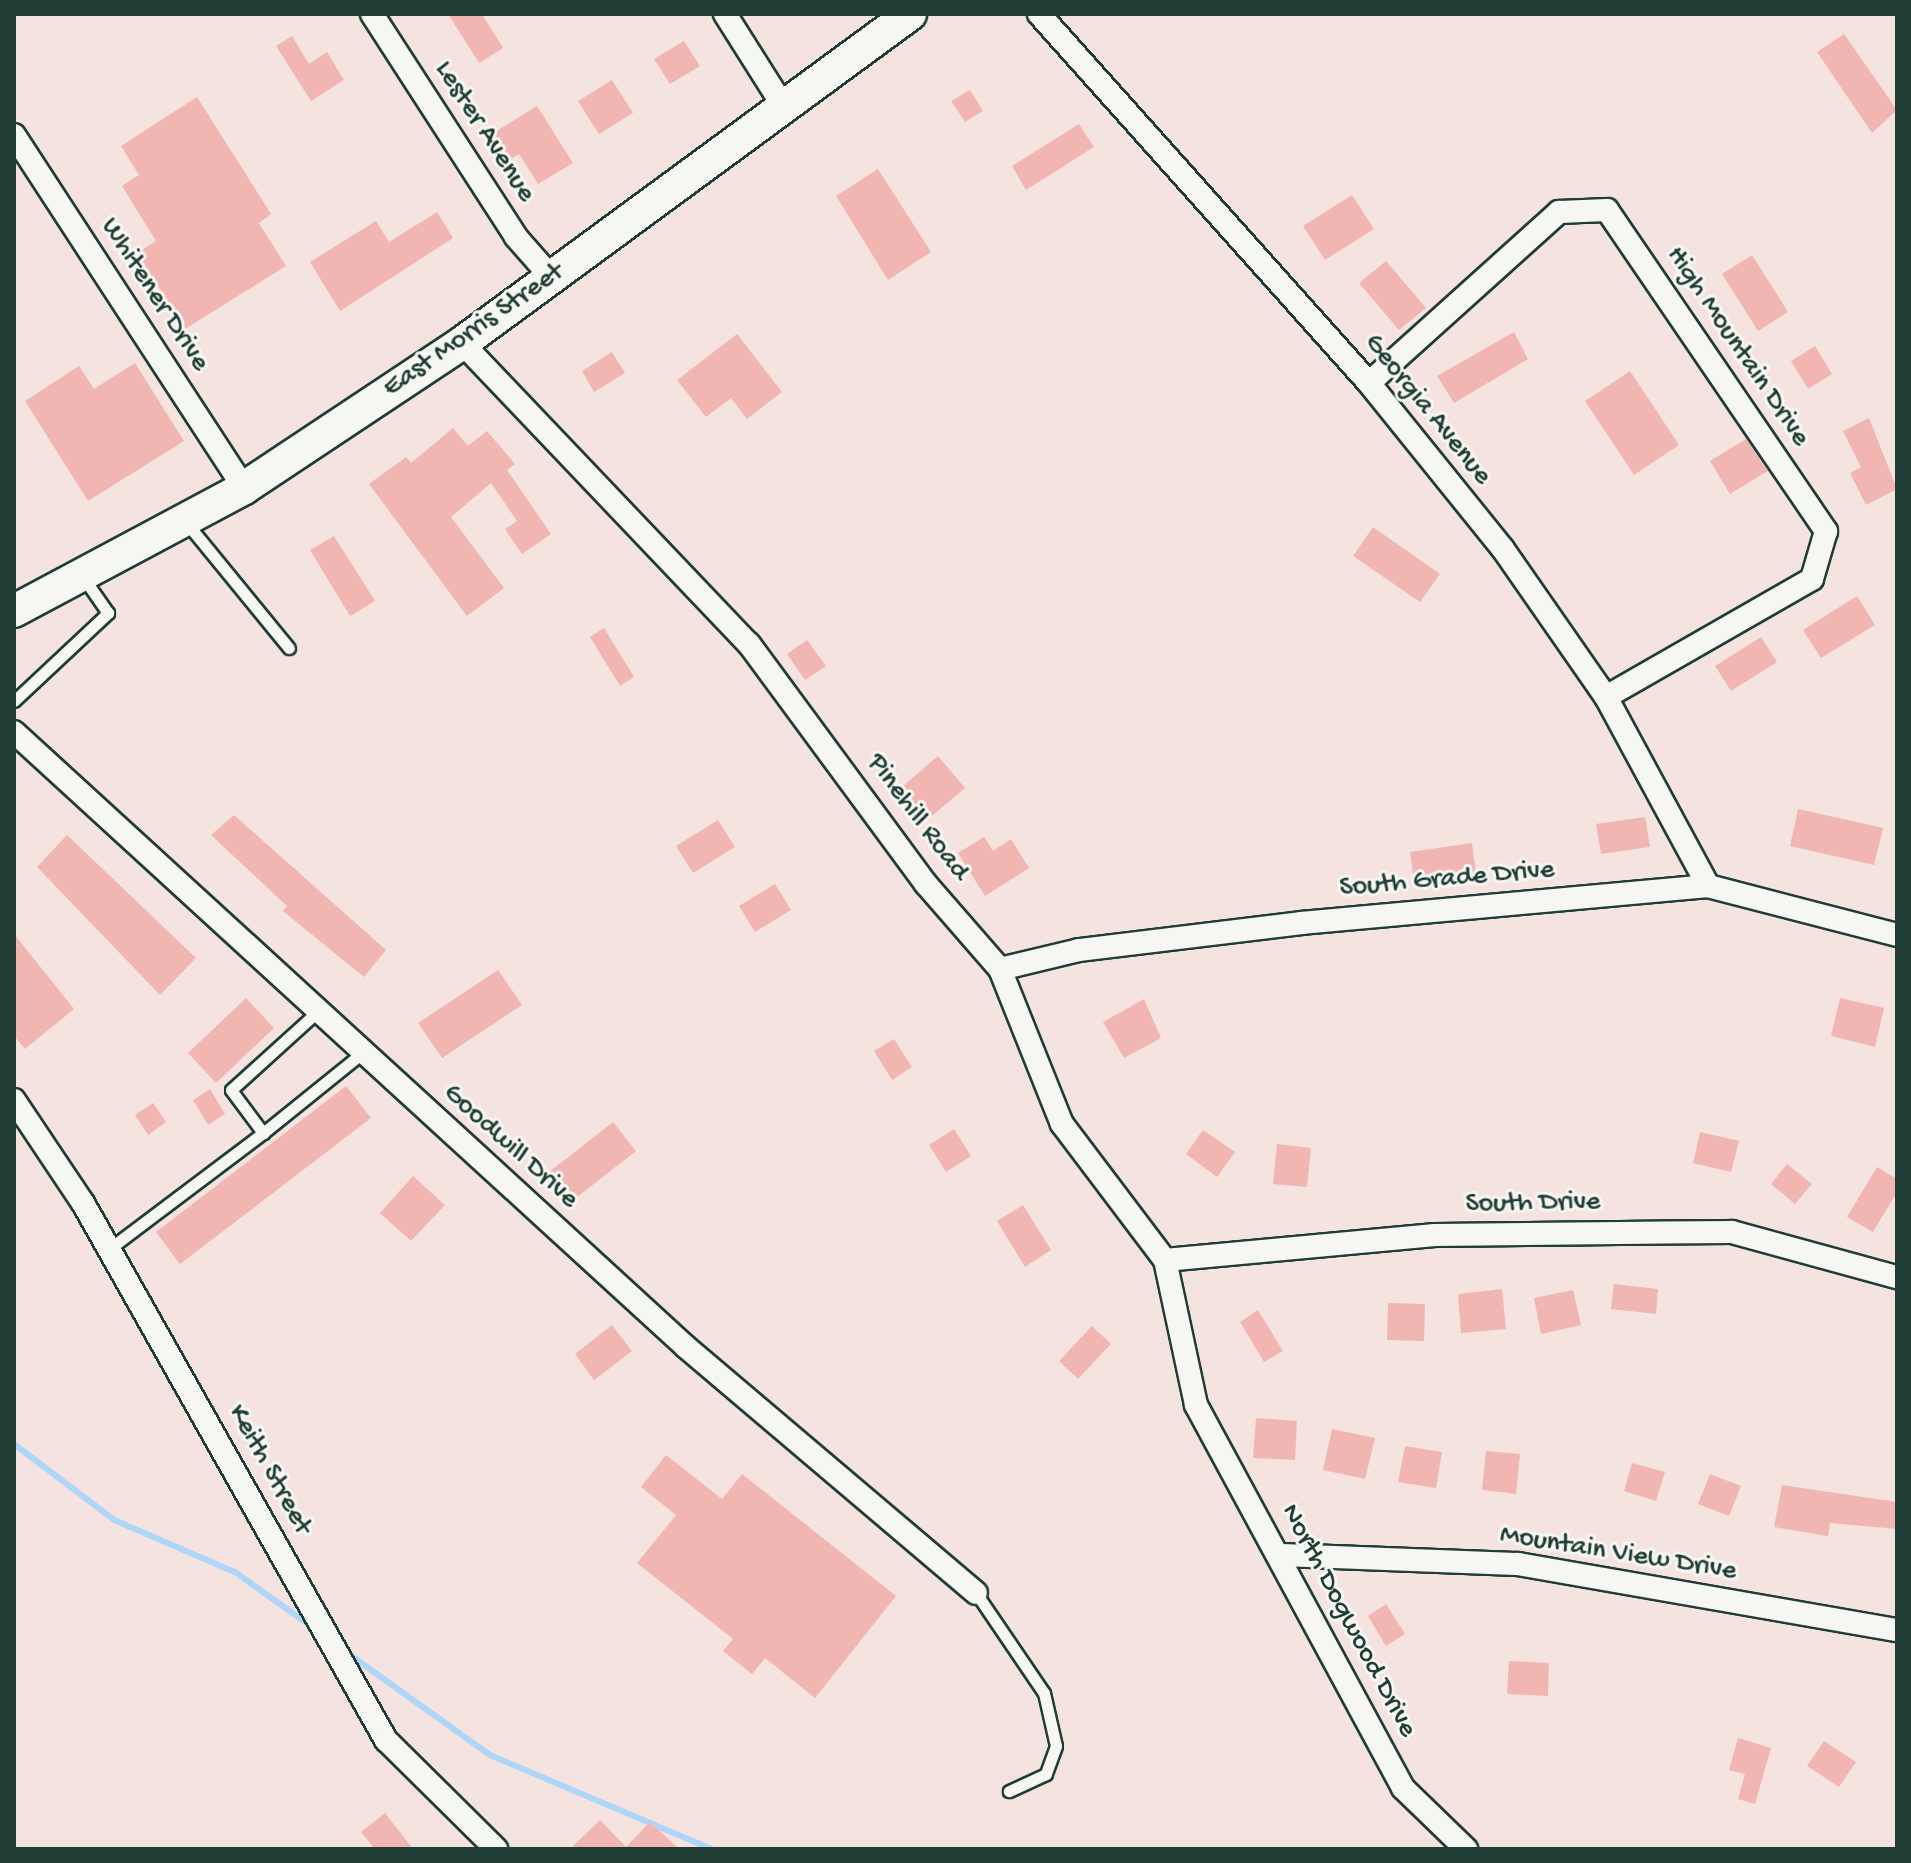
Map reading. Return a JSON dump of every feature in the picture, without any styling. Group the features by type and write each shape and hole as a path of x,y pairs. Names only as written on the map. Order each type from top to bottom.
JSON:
{"main road":[{"name":"East Morris Street","path":"14,611 83,577 244,488 462,343 785,109 910,14"}],"street":[{"name":"Lester Avenue","path":"372,14 516,237 552,278"},
{"path":"725,14 785,109"},
{"name":"Georgia Avenue","path":"1039,14 1369,383 1503,549 1606,697 1708,886"},
{"name":"Whitener Drive","path":"14,135 244,488"},
{"name":"High Mountain Drive","path":"1369,383 1559,212 1607,210 1826,531 1812,579 1606,697"},
{"name":"Pinehill Road","path":"462,343 749,644 926,884 1000,969 1062,1124 1165,1260 1196,1405"},
{"name":"Goodwill Drive","path":"14,732 686,1347 976,1593"},
{"name":"South Grade Drive","path":"1000,969 1079,950 1301,923 1708,886 1897,935"},
{"name":"Keith Street","path":"14,1100 109,1249 386,1740 496,1849"},
{"name":"South Drive","path":"1165,1260 1435,1235 1732,1232 1897,1277"},
{"name":"North Dogwood Drive","path":"1196,1405 1280,1555 1403,1788 1466,1849"},
{"name":"Mountain View Drive","path":"1280,1555 1518,1564 1897,1630"}],"lane":[{"path":"185,521 289,648"},
{"path":"14,701 108,613 83,577"},
{"path":"263,1133 231,1090 317,1012"},
{"path":"109,1249 263,1133 362,1053"},
{"path":"976,1593 1044,1693 1056,1746 1046,1774 1009,1791"}],"building":[{"path":"448,14 482,14 503,48 479,63"},
{"path":"1844,34 1897,110 1872,133 1817,52"},
{"path":"292,36 309,64 327,52 344,80 311,101 276,46"},
{"path":"684,41 700,66 670,84 654,59"},
{"path":"612,80 633,113 599,134 578,101"},
{"path":"970,90 983,111 965,122 951,101"},
{"path":"197,97 271,214 259,223 286,266 185,329 137,253 156,241 122,186 139,175 121,146"},
{"path":"537,106 573,163 538,184 519,154 503,164 487,137"},
{"path":"1079,124 1094,147 1026,190 1012,166"},
{"path":"878,169 931,252 888,280 836,196"},
{"path":"1352,195 1374,229 1325,260 1303,226"},
{"path":"437,212 453,238 340,311 310,262 376,221 389,242"},
{"path":"1752,255 1788,312 1758,331 1722,274"},
{"path":"1386,261 1426,308 1399,330 1359,283"},
{"path":"1514,332 1528,359 1454,403 1437,376"},
{"path":"737,334 782,392 747,419 731,398 706,417 677,380"},
{"path":"1815,346 1832,374 1808,389 1791,361"},
{"path":"612,352 625,373 594,392 582,371"},
{"path":"135,363 184,441 88,501 25,401 79,366 94,389"},
{"path":"1630,371 1679,445 1634,475 1585,401"},
{"path":"1869,418 1897,489 1866,505 1850,473 1861,467 1843,431"},
{"path":"453,428 468,446 487,431 515,464 507,470 551,534 522,554 505,529 517,521 491,483 451,517 504,588 467,616 369,484 406,457 411,463"},
{"path":"1746,439 1768,471 1730,494 1710,461"},
{"path":"1373,527 1440,574 1420,602 1353,556"},
{"path":"334,536 375,601 350,616 310,550"},
{"path":"1857,596 1875,625 1821,658 1803,630"},
{"path":"604,628 634,677 620,686 590,637"},
{"path":"1761,637 1777,662 1731,691 1715,666"},
{"path":"807,640 826,666 805,680 787,654"},
{"path":"938,756 965,788 921,825 895,793"},
{"path":"1798,809 1883,828 1874,865 1790,846"},
{"path":"234,815 386,950 364,977 283,911 287,906 211,835"},
{"path":"1645,817 1650,847 1601,854 1596,824"},
{"path":"718,820 735,847 693,873 676,846"},
{"path":"67,835 196,958 160,995 37,867"},
{"path":"984,837 993,851 1011,839 1029,868 985,896 958,853"},
{"path":"1472,843 1476,873 1414,882 1410,852"},
{"path":"775,884 791,910 755,932 739,906"},
{"path":"14,934 74,1009 25,1049 14,1036"},
{"path":"498,970 522,1005 442,1058 418,1023"},
{"path":"246,998 274,1028 216,1083 188,1053"},
{"path":"1840,998 1884,1008 1875,1047 1831,1036"},
{"path":"1144,999 1161,1038 1124,1058 1103,1022"},
{"path":"894,1039 912,1067 892,1080 874,1051"},
{"path":"346,1086 371,1118 180,1264 156,1232"},
{"path":"210,1089 225,1114 208,1125 193,1100"},
{"path":"153,1103 166,1122 148,1135 135,1115"},
{"path":"613,1122 636,1151 572,1201 549,1172"},
{"path":"954,1129 971,1156 946,1172 929,1145"},
{"path":"1203,1130 1235,1152 1217,1177 1186,1154"},
{"path":"1700,1132 1739,1141 1731,1172 1693,1163"},
{"path":"1277,1144 1311,1148 1307,1187 1273,1184"},
{"path":"1787,1164 1812,1184 1795,1204 1771,1184"},
{"path":"1877,1167 1897,1179 1897,1192 1873,1232 1847,1217"},
{"path":"413,1176 445,1205 411,1241 380,1213"},
{"path":"1023,1205 1051,1250 1025,1267 997,1221"},
{"path":"1614,1284 1658,1289 1656,1314 1611,1309"},
{"path":"1502,1289 1506,1329 1461,1333 1458,1294"},
{"path":"1573,1290 1581,1325 1541,1334 1534,1298"},
{"path":"1388,1303 1425,1304 1424,1341 1387,1340"},
{"path":"1258,1310 1283,1351 1264,1362 1240,1322"},
{"path":"612,1325 632,1351 594,1380 575,1354"},
{"path":"1092,1326 1111,1344 1078,1379 1059,1361"},
{"path":"1256,1418 1297,1421 1295,1460 1253,1458"},
{"path":"1332,1429 1375,1438 1365,1479 1323,1470"},
{"path":"1405,1446 1442,1452 1436,1488 1398,1482"},
{"path":"1486,1451 1520,1454 1516,1494 1482,1490"},
{"path":"666,1455 722,1499 742,1474 896,1596 815,1698 765,1658 752,1674 723,1651 733,1639 637,1563 676,1515 641,1487"},
{"path":"1632,1463 1665,1472 1656,1501 1624,1491"},
{"path":"1710,1474 1741,1486 1729,1516 1698,1504"},
{"path":"1782,1485 1897,1502 1897,1529 1830,1523 1828,1536 1774,1527"},
{"path":"1386,1604 1405,1634 1386,1646 1368,1616"},
{"path":"1509,1661 1549,1663 1548,1696 1507,1694"},
{"path":"1738,1738 1771,1748 1755,1804 1738,1799 1745,1774 1729,1770"},
{"path":"1824,1741 1856,1762 1839,1787 1807,1766"},
{"path":"385,1813 413,1849 375,1849 361,1832"},
{"path":"600,1820 626,1847 650,1822 679,1849 570,1849"}],"waterway":[{"path":"14,1444 114,1520 235,1572 315,1629"},
{"path":"346,1652 490,1755 711,1849"}]}
